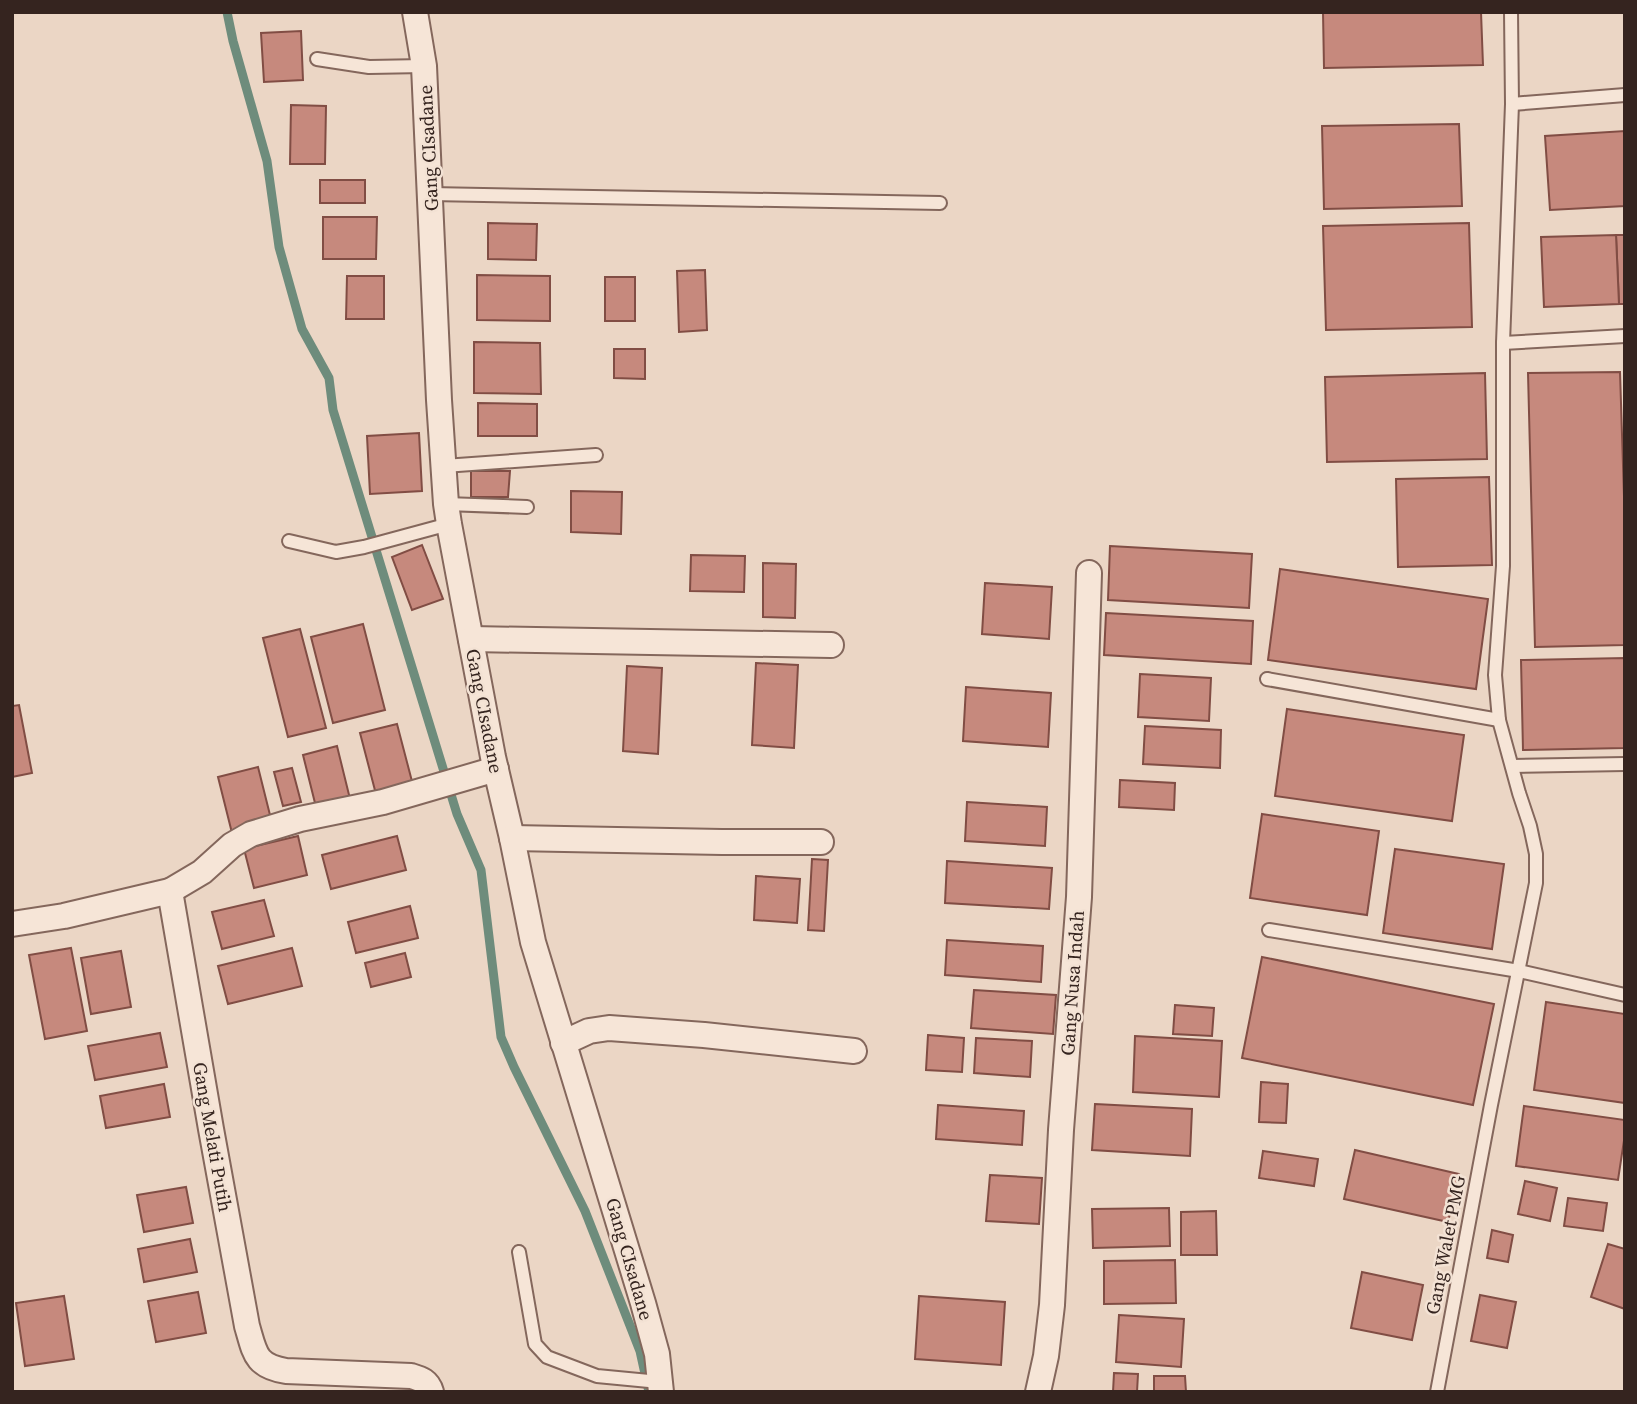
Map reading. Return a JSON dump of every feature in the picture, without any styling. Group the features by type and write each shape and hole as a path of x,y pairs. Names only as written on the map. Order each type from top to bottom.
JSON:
{"street":[{"name":"Gang CIsadane","path":"415,12 424,66 439,400 447,514 496,769 533,942 643,1303 657,1354 656,1384"},
{"name":"Gang Nusa Indah","path":"1038,1392 1046,1356 1052,1305 1061,1130 1079,897 1088,573"},
{"path":"471,639 831,645"},
{"path":"12,924 64,916 170,891 202,872 232,845 251,834 300,819 383,802 496,769"},
{"path":"512,838 821,842"},
{"name":"Gang Melati Putih","path":"170,891 211,1129 254,1352 261,1362 271,1368 286,1371 411,1376 423,1379 431,1392"},
{"path":"563,1043 589,1031 609,1028 854,1051"}],"lane":[{"name":"Gang Walet PMG","path":"1437,1392 1536,883 1536,854 1499,720 1494,675 1503,566 1503,343 1512,104 1511,12"},
{"path":"317,59 369,67 424,66"},
{"path":"1512,104 1625,95"},
{"path":"430,194 940,203"},
{"path":"1503,343 1625,336"},
{"path":"444,466 596,455"},
{"path":"289,541 336,552 388,540 447,514 527,507"},
{"path":"1267,679 1499,720"},
{"path":"1512,766 1625,764"},
{"path":"1269,930 1518,971 1625,995"},
{"path":"519,1252 535,1344 547,1357 597,1376 656,1384"}],"building":[{"path":"1323,12 1481,12 1483,65 1324,68"},
{"path":"301,31 303,80 264,82 261,33"},
{"path":"291,105 326,106 325,164 290,164"},
{"path":"1459,124 1462,206 1324,209 1322,126"},
{"path":"1625,131 1625,206 1550,210 1545,136"},
{"path":"320,180 365,180 365,203 320,203"},
{"path":"323,217 377,217 376,259 323,259"},
{"path":"488,223 537,224 536,260 488,259"},
{"path":"1469,223 1472,327 1326,330 1323,226"},
{"path":"1616,235 1625,235 1625,304 1619,304"},
{"path":"1616,235 1619,304 1544,307 1541,237"},
{"path":"705,270 707,330 679,332 677,271"},
{"path":"477,275 550,276 550,321 477,320"},
{"path":"347,276 384,276 384,319 346,319"},
{"path":"605,277 635,277 635,321 605,321"},
{"path":"474,342 540,343 541,394 474,393"},
{"path":"614,349 645,349 645,379 614,378"},
{"path":"1620,372 1625,527 1625,645 1535,647 1528,373"},
{"path":"1485,373 1487,459 1327,462 1325,377"},
{"path":"478,403 537,404 537,436 478,436"},
{"path":"419,433 422,491 370,494 367,436"},
{"path":"471,471 510,471 508,497 471,497"},
{"path":"1489,477 1492,565 1398,567 1396,479"},
{"path":"571,491 622,492 621,534 571,532"},
{"path":"422,545 443,599 412,610 392,557"},
{"path":"1110,546 1252,554 1249,608 1108,600"},
{"path":"691,555 745,556 744,592 690,591"},
{"path":"763,563 796,564 795,618 763,617"},
{"path":"1280,569 1488,599 1476,689 1268,660"},
{"path":"985,583 1052,587 1049,639 982,634"},
{"path":"1106,613 1253,621 1251,664 1104,655"},
{"path":"363,624 385,710 333,723 311,637"},
{"path":"300,629 326,728 288,737 263,638"},
{"path":"1625,658 1625,748 1523,750 1521,660"},
{"path":"756,663 798,665 794,748 752,745"},
{"path":"627,666 662,668 658,754 623,751"},
{"path":"1140,674 1211,678 1209,721 1138,717"},
{"path":"966,687 1051,693 1048,747 963,741"},
{"path":"19,705 32,773 12,777 12,706"},
{"path":"1287,709 1464,735 1452,821 1275,796"},
{"path":"397,724 414,789 377,798 360,733"},
{"path":"1145,726 1221,730 1220,768 1143,764"},
{"path":"337,746 351,803 317,811 303,755"},
{"path":"258,767 272,823 232,833 218,777"},
{"path":"292,768 301,802 283,806 274,772"},
{"path":"1120,780 1175,783 1174,810 1119,807"},
{"path":"967,802 1047,807 1045,846 965,841"},
{"path":"1262,814 1379,831 1367,915 1250,898"},
{"path":"298,836 307,875 254,888 244,849"},
{"path":"397,836 406,870 331,889 322,855"},
{"path":"1395,849 1504,864 1492,949 1383,933"},
{"path":"812,859 828,860 824,931 808,930"},
{"path":"947,861 1052,868 1049,909 945,903"},
{"path":"756,876 800,879 797,923 754,920"},
{"path":"264,900 274,936 222,949 212,912"},
{"path":"410,906 418,938 356,953 348,922"},
{"path":"947,940 1043,946 1041,982 945,975"},
{"path":"71,948 87,1031 45,1039 29,955"},
{"path":"292,948 302,986 228,1004 218,966"},
{"path":"121,951 131,1007 91,1014 81,958"},
{"path":"405,953 411,977 371,987 365,963"},
{"path":"1262,957 1494,1004 1473,1105 1242,1058"},
{"path":"974,990 1056,995 1053,1034 971,1028"},
{"path":"1546,1002 1625,1014 1625,1103 1534,1090"},
{"path":"1175,1005 1214,1008 1212,1036 1173,1034"},
{"path":"160,1033 167,1067 95,1080 88,1046"},
{"path":"928,1035 964,1038 962,1072 926,1070"},
{"path":"1135,1036 1222,1041 1219,1097 1133,1092"},
{"path":"976,1038 1032,1041 1030,1077 974,1073"},
{"path":"1261,1082 1288,1084 1286,1123 1259,1122"},
{"path":"164,1084 170,1117 106,1128 100,1096"},
{"path":"1095,1104 1192,1109 1190,1156 1092,1150"},
{"path":"938,1105 1024,1111 1022,1145 936,1139"},
{"path":"1524,1106 1625,1120 1618,1180 1516,1166"},
{"path":"1355,1150 1459,1174 1448,1222 1344,1199"},
{"path":"1263,1151 1318,1159 1314,1186 1259,1178"},
{"path":"990,1175 1042,1178 1039,1224 986,1221"},
{"path":"1525,1181 1557,1188 1550,1221 1518,1214"},
{"path":"186,1187 193,1223 144,1232 137,1195"},
{"path":"1568,1198 1607,1203 1603,1231 1564,1226"},
{"path":"1169,1208 1170,1246 1093,1248 1092,1209"},
{"path":"1216,1211 1217,1255 1181,1255 1181,1212"},
{"path":"1492,1230 1513,1235 1508,1262 1487,1258"},
{"path":"190,1239 197,1272 144,1282 138,1249"},
{"path":"1608,1244 1625,1249 1625,1309 1591,1297"},
{"path":"1175,1260 1176,1303 1104,1304 1104,1261"},
{"path":"1362,1272 1423,1285 1412,1340 1351,1328"},
{"path":"198,1292 206,1333 156,1342 148,1301"},
{"path":"1480,1295 1516,1302 1507,1348 1471,1341"},
{"path":"64,1296 74,1359 25,1366 16,1303"},
{"path":"919,1296 1005,1302 1001,1365 915,1359"},
{"path":"1119,1315 1184,1319 1181,1367 1116,1362"},
{"path":"1114,1373 1138,1374 1137,1392 1113,1392"},
{"path":"1154,1376 1185,1376 1186,1392 1154,1392"}],"waterway":[{"path":"227,12 267,161 279,247 302,329 329,378 333,410 457,814 481,870 501,1037 585,1211 640,1351 649,1392"}]}
